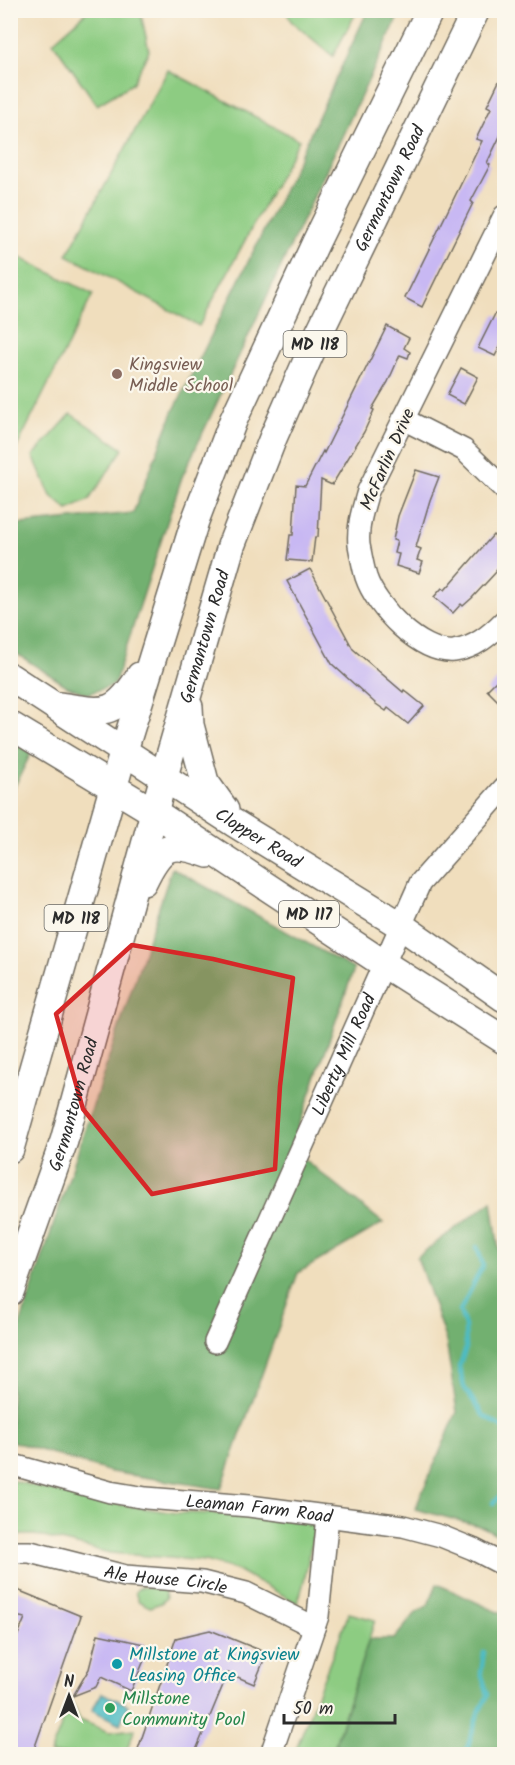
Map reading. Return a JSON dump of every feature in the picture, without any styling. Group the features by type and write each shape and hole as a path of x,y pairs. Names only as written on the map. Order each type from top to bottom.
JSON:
{"main road":[{"name":"MD 118","path":"10,1149 124,750 195,521 233,421 316,242 430,10"},
{"name":"Germantown Road","path":"10,1292 64,1141 164,776 231,546 273,438 325,321 476,10"},
{"path":"54,705 96,711 114,708 128,696 152,657"},
{"name":"Clopper Road","path":"10,677 234,823 400,925 504,998"},
{"path":"188,691 190,725 205,782 234,823"},
{"name":"Clopper Road","path":"10,725 154,812 384,964 504,1040"},
{"path":"125,921 154,859 171,847 188,847 225,860"}],"street":[{"name":"McFarlin Drive","path":"504,216 368,491 359,522 359,545 367,578 386,611 420,642 436,649 454,651 486,639 504,621"},
{"path":"403,419 464,450 504,489"},
{"name":"Liberty Mill Road","path":"215,1342 420,883 504,788"},
{"name":"Leaman Farm Road","path":"10,1464 110,1492 146,1498 249,1506 403,1526 441,1536 504,1564"},
{"path":"271,1755 318,1616 328,1516"},
{"name":"Ale House Circle","path":"10,1551 30,1551 125,1576 202,1582 246,1593 314,1627"}],"highlighted area":[{"path":"132,945 213,959 293,978 280,1086 275,1169 152,1194 83,1109 56,1014"}],"green space":[{"path":"368,10 401,11 182,477 114,685 87,694 67,686 11,650 11,525 133,513 173,412 282,194"},
{"path":"88,11 136,11 141,14 149,51 132,84 97,105 53,42"},
{"path":"286,11 357,11 333,56 291,21"},
{"path":"168,70 299,140 199,326 67,255"},
{"path":"11,253 93,294 11,459"},
{"path":"71,414 123,449 89,500 68,510 51,496 33,456"},
{"path":"11,740 31,753 11,794"},
{"path":"172,868 354,969 291,1149 383,1223 298,1273 221,1489 111,1472 11,1441 11,1352"},
{"path":"492,1201 504,1288 504,1538 483,1527 415,1509 457,1412 446,1341 417,1257"},
{"path":"10,1480 90,1500 176,1513 236,1514 305,1522 315,1528 297,1603 237,1570 205,1561 110,1553 35,1535 11,1535"},
{"path":"437,1584 504,1615 504,1754 344,1754 336,1743 369,1639 394,1639 415,1614 428,1605"},
{"path":"140,1587 164,1588 166,1598 161,1603 150,1607 138,1601 135,1592"},
{"path":"349,1613 375,1620 332,1754 294,1754"},
{"path":"71,1701 80,1720 109,1732 135,1729 125,1754 50,1754"}],"water":[{"name":"Millstone Community Pool","path":"102,1693 128,1705 120,1724 92,1710"}],"building":[{"path":"504,71 504,128 487,163 490,165 471,201 473,203 422,307 405,298 482,141 476,139 491,108 487,106"},
{"path":"495,314 504,319 504,339 495,356 478,348"},
{"path":"387,326 409,338 404,348 410,352 408,358 400,355 372,409 374,410 364,432 332,485 321,480 318,537 315,537 312,562 287,560 290,535 293,535 296,485 305,486 323,451 324,453"},
{"path":"461,368 478,377 464,404 447,395"},
{"path":"416,470 439,477 416,547 421,549 417,560 423,562 419,573 396,566 399,554 394,553 397,541 393,540 398,516"},
{"path":"493,535 504,545 504,559 497,571 472,598 463,606 461,604 453,613 434,597 442,588 445,590"},
{"path":"310,569 353,649 403,692 404,690 424,706 408,724 388,708 386,711 376,704 332,664 287,581"},
{"path":"504,673 504,707 487,690"},
{"path":"10,1587 81,1616 32,1755 10,1755 10,1654 25,1618 10,1615"},
{"path":"210,1630 267,1653 254,1684 228,1673 194,1755 136,1755 176,1638"},
{"name":"Millstone at Kingsview Leasing Office","path":"98,1634 144,1644 145,1658 131,1691 101,1677 96,1687 73,1696 89,1669"}],"waterway":[{"path":"477,1247 483,1265 460,1311 465,1326 466,1348 459,1367 464,1387 483,1415 504,1429"},
{"path":"493,1503 504,1493"},
{"path":"467,1754 478,1714 488,1695 481,1673 484,1652"}],"place":[{"name":"Kingsview Middle School","path":"117,374"},
{"name":"Millstone at Kingsview Leasing Office","path":"117,1664"},
{"name":"Millstone Community Pool","path":"110,1708"}]}
